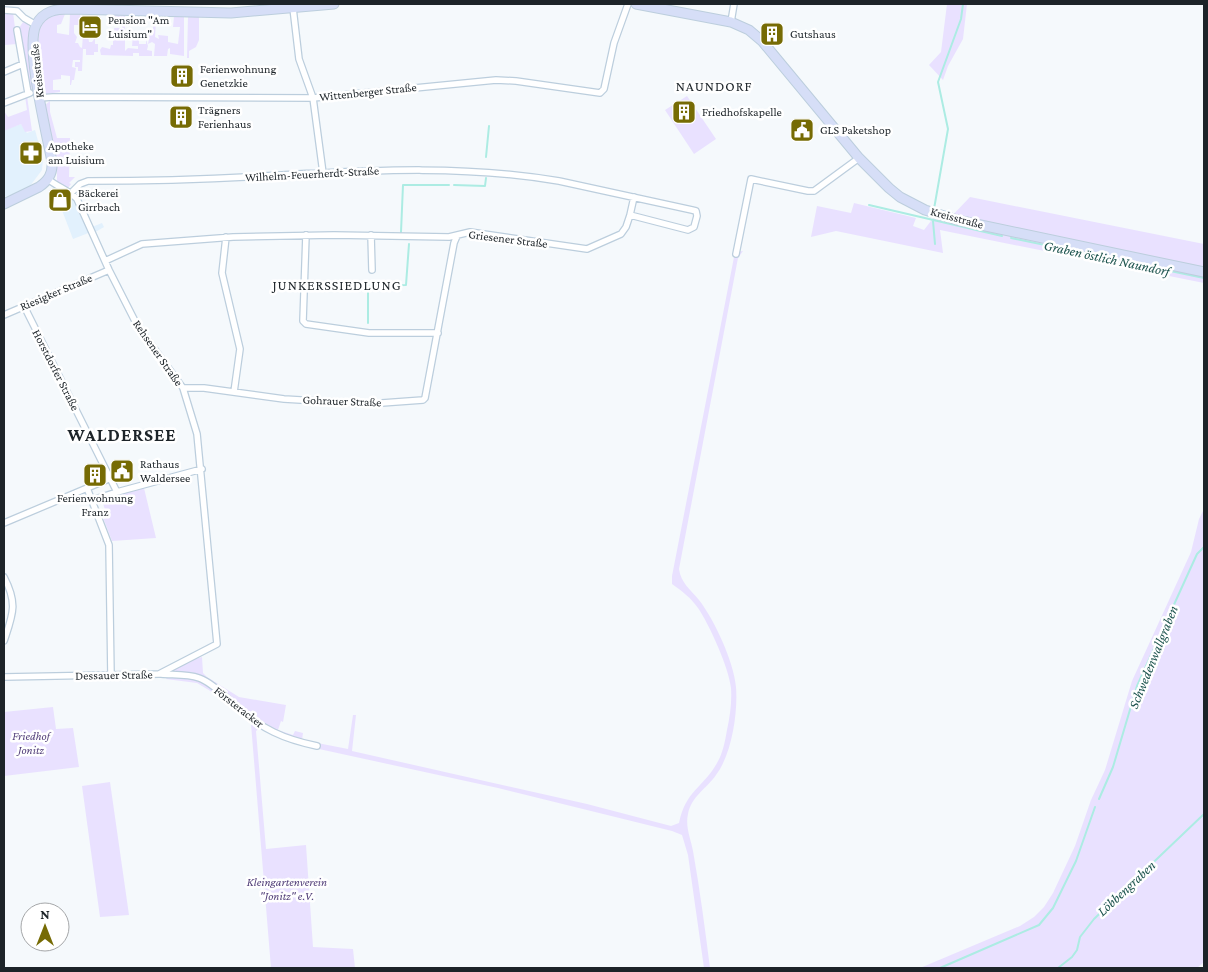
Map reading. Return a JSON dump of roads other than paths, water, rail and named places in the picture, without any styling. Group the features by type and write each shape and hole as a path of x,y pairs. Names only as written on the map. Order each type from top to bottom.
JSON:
{"main road":[{"name":"Kreisstraße","path":"48,179 52,166 39,95 33,37 40,19 48,12 69,7 231,13 334,4"},
{"name":"Kreisstraße","path":"636,4 731,22 749,30 762,41 876,176 900,197 935,214 1204,272"},
{"path":"4,204 35,190 48,179"}],"street":[{"name":"Wittenberger Straße","path":"4,103 28,93 53,96 313,98 496,80 600,93 604,89 614,43 628,4"},
{"path":"731,22 734,4"},
{"path":"293,8 298,59 313,98 323,173"},
{"path":"4,10 17,11 36,26"},
{"path":"18,30 28,93"},
{"path":"4,72 23,64"},
{"path":"736,254 751,179 808,192 814,191 859,158"},
{"name":"Wilhelm-Feuerherdt-Straße","path":"71,193 80,184 88,182 184,180 417,169 482,171 543,178 692,210 696,211 697,216 694,227 688,230 630,215"},
{"path":"48,179 59,188 71,193"},
{"name":"Rehsener Straße","path":"71,193 77,199 109,270 137,325 183,388 197,434 202,469 217,644"},
{"path":"630,215 634,198"},
{"name":"Griesener Straße","path":"106,261 142,244 226,237 306,235 458,236 470,232 587,249 621,234 630,215"},
{"path":"306,235 303,321 306,324 369,333 438,333"},
{"path":"371,235 372,270"},
{"name":"Gohrauer Straße","path":"183,388 204,388 284,399 368,404 423,400 425,398 438,333 454,242 458,236"},
{"path":"226,237 222,273 240,349 234,392"},
{"name":"Riesigker Straße","path":"4,315 109,270"},
{"name":"Horstdorfer Straße","path":"24,306 117,492"},
{"path":"92,500 202,469"},
{"path":"4,523 111,478"},
{"path":"87,488 109,545 111,676"},
{"path":"4,577 12,596 14,608 4,641"},
{"name":"Dessauer Straße","path":"4,677 159,674 217,644"},
{"name":"Försteracker","path":"159,674 201,678 269,731 296,742 317,746"}],"waterway":[{"path":"934,209 948,129 938,82 961,19 963,4"},
{"path":"486,157 489,126"},
{"path":"454,185 485,186 486,178"},
{"path":"401,232 403,185 449,185"},
{"name":"Graben östlich Naundorf","path":"869,205 1002,236"},
{"path":"933,221 935,244"},
{"name":"Graben östlich Naundorf","path":"1011,238 1204,278"},
{"path":"368,323 368,286 406,285 409,244"},
{"name":"Schwedenwallgraben","path":"1099,799 1113,767 1137,686 1197,554 1204,547"},
{"name":"Schwedenwallgraben","path":"940,968 1039,925 1053,908 1076,861 1095,807"},
{"name":"Löbbengraben","path":"1058,968 1072,957 1077,950 1080,937 1094,919 1204,814"}],"place":[{"name":"Pension \"Am Luisium\"","path":"90,27"},
{"name":"Gutshaus","path":"772,34"},
{"name":"Ferienwohnung Genetzkie","path":"182,76"},
{"name":"Friedhofskapelle","path":"684,112"},
{"name":"Trägners Ferienhaus","path":"181,117"},
{"name":"GLS Paketshop","path":"802,130"},
{"name":"Apotheke am Luisium","path":"31,153"},
{"name":"Bäckerei Girrbach","path":"60,200"},
{"name":"Rathaus Waldersee","path":"122,471"},
{"name":"Ferienwohnung Franz","path":"95,475"}],"district":[{"name":"NAUNDORF","path":"714,86"},
{"name":"JUNKERSSIEDLUNG","path":"337,285"},
{"name":"WALDERSEE","path":"122,435"}],"park label":[{"name":"Friedhof Jonitz","path":"31,743"},
{"name":"Kleingartenverein \"Jonitz\" e.V.","path":"287,889"}]}
